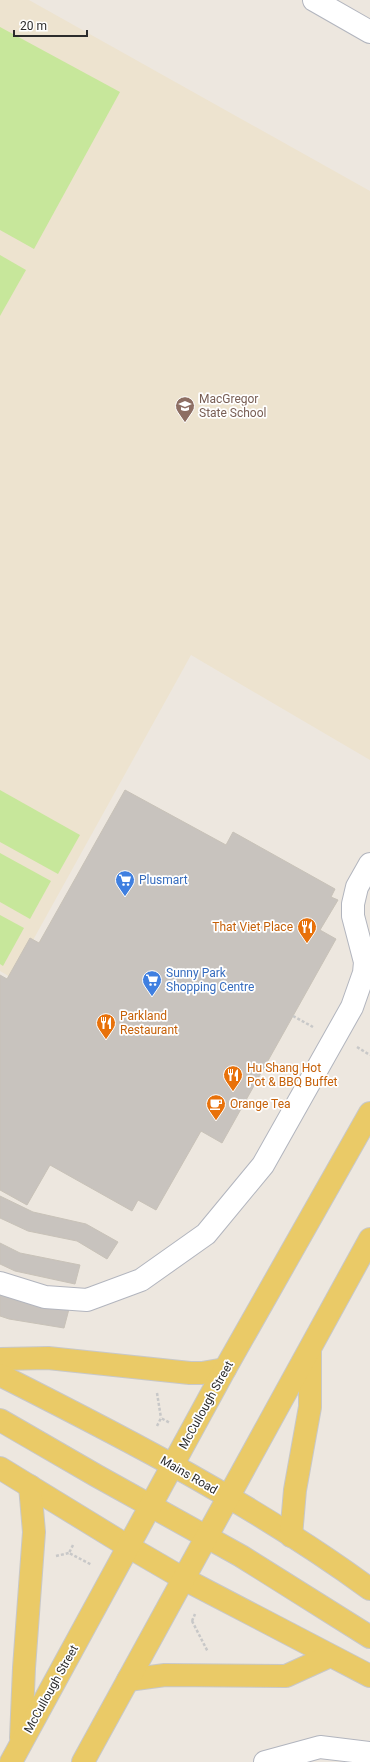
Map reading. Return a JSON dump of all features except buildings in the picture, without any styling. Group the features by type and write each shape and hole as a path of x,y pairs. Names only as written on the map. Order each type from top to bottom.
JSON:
{"main road":[{"name":"McCullough Street","path":"11,1762 226,1369 370,1112"},
{"path":"83,1762 370,1239"},
{"path":"291,1536 295,1490 310,1407 310,1350"},
{"path":"0,1359 48,1358 190,1373 202,1373 226,1369"},
{"name":"Mains Road","path":"0,1375 131,1442 229,1497 291,1536 370,1589"},
{"path":"0,1420 253,1563 370,1637"},
{"path":"0,1468 129,1547 184,1578 370,1676"},
{"path":"21,1743 24,1668 34,1532 30,1486"},
{"path":"128,1680 165,1674 286,1676 330,1656"}],"street":[{"path":"314,0 370,32"},
{"path":"0,1283 45,1297 87,1300 141,1280 206,1234 263,1165 352,1007 364,972 365,962 353,916 354,895 370,864"},
{"path":"265,1762 320,1746 370,1754"}],"path":[{"path":"293,1016 318,1030"},
{"path":"156,1388 161,1418 157,1426"},
{"path":"161,1418 172,1424"},
{"path":"73,1545 69,1552 94,1567"},
{"path":"192,1621 210,1656"}],"shaded area":[{"name":"MacGregor State School","path":"0,0 29,0 370,191 370,760 191,655 12,978 0,971"}],"green space":[{"path":"0,27 120,92 34,249 0,230"},
{"path":"0,255 26,270 0,316"},
{"path":"0,790 80,835 58,874 0,842"},
{"path":"0,853 51,881 30,919 0,902"},
{"path":"0,915 24,928 3,966 0,964"}],"place":[{"name":"MacGregor State School","path":"185,423"},
{"name":"Plusmart","path":"125,897"},
{"name":"That Viet Place","path":"307,944"},
{"name":"Sunny Park Shopping Centre","path":"152,997"},
{"name":"Parkland Restaurant","path":"106,1040"},
{"name":"Hu Shang Hot Pot & BBQ Buffet","path":"233,1092"},
{"name":"Orange Tea","path":"216,1121"}]}
